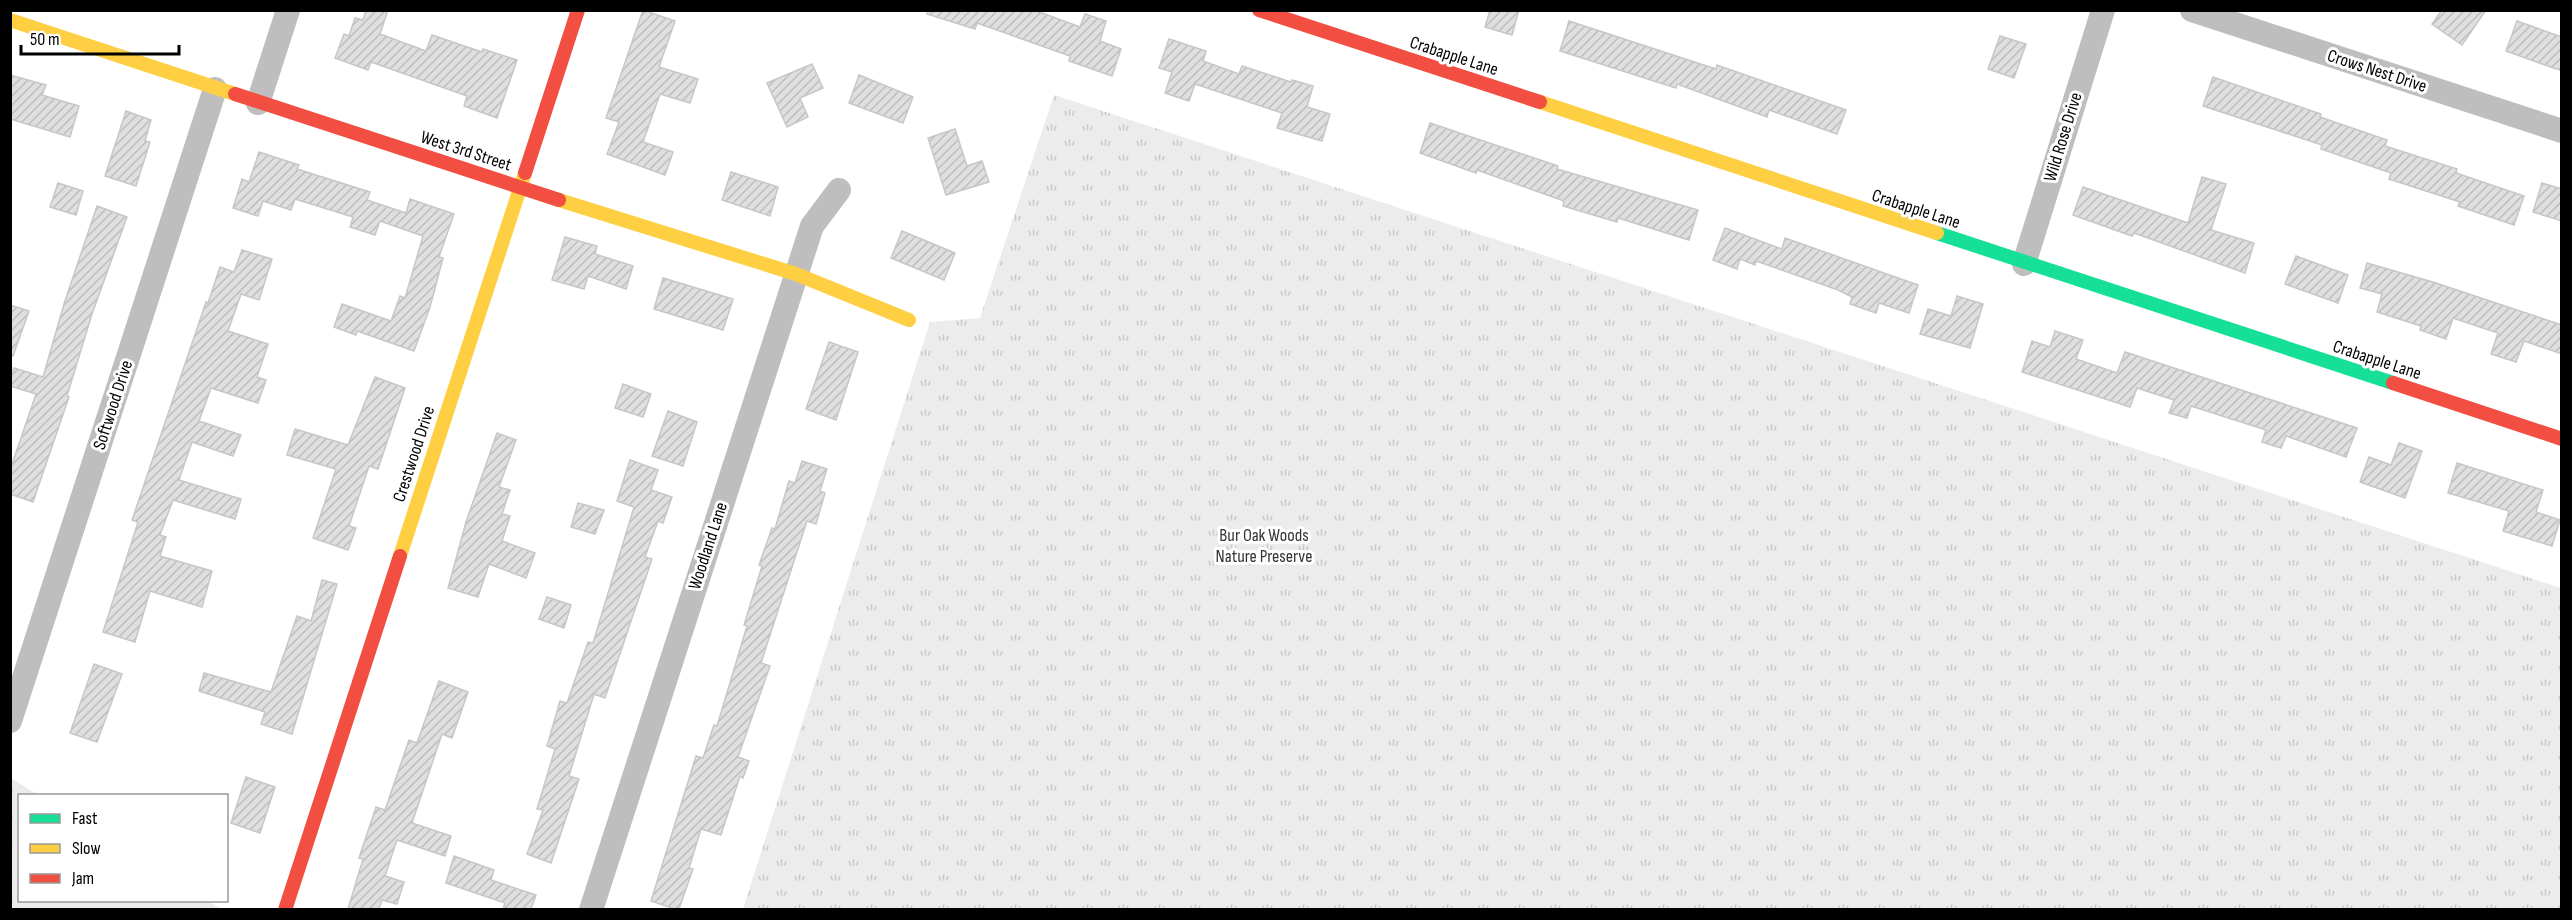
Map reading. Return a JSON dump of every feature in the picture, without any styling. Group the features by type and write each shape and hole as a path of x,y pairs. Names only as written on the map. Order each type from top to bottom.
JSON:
{"street":[{"path":"258,103 288,10"},
{"name":"Crestwood Drive","path":"285,909 578,10"},
{"name":"Crabapple Lane","path":"1260,10 2024,264 2562,439"},
{"name":"Wild Rose Drive","path":"2024,264 2103,10"},
{"name":"Crows Nest Drive","path":"2192,10 2562,131"},
{"name":"West 3rd Street","path":"10,20 519,188 796,274 909,320"},
{"name":"Softwood Drive","path":"10,721 215,89"},
{"name":"Woodland Lane","path":"591,909 812,226 839,190"}],"green space":[{"name":"Bur Oak Woods Nature Preserve","path":"1054,95 2561,588 2561,909 743,909 930,322 980,318"},
{"path":"11,778 36,794 18,794 18,902 210,902 221,909 11,909"}],"building":[{"path":"366,10 388,10 380,34 426,51 432,35 482,52 483,49 517,60 497,118 464,106 467,96 371,62 368,70 335,58 344,34 349,36 355,18 363,20"},
{"path":"643,10 675,21 659,67 698,79 690,103 660,94 643,142 673,152 665,175 607,154 619,122 606,118"},
{"path":"927,10 1034,10 1080,27 1085,14 1106,21 1100,41 1121,49 1112,76 1069,61 1070,56 977,23 975,29 927,14"},
{"path":"1490,10 1519,10 1512,35 1485,27"},
{"path":"2442,10 2486,10 2462,45 2432,24"},
{"path":"1569,21 1716,69 1717,65 1846,110 1837,134 1769,110 1767,117 1677,84 1676,88 1560,51"},
{"path":"2517,21 2562,37 2562,71 2506,51"},
{"path":"2000,36 2026,44 2014,78 1988,69"},
{"path":"1169,39 1206,51 1203,61 1239,74 1242,66 1291,82 1292,80 1313,86 1307,107 1330,114 1322,141 1277,128 1282,113 1195,84 1189,101 1165,93 1172,72 1159,68"},
{"path":"812,64 823,88 800,98 808,117 787,127 767,83"},
{"path":"10,75 46,85 42,95 79,106 70,137 10,119"},
{"path":"859,75 913,97 903,123 849,103"},
{"path":"2213,77 2321,114 2320,117 2387,140 2385,146 2457,169 2456,173 2524,196 2514,225 2458,206 2460,202 2389,179 2391,173 2321,149 2322,145 2203,106"},
{"path":"126,111 151,120 145,141 150,142 136,186 105,176"},
{"path":"1430,123 1558,166 1557,169 1698,210 1689,240 1618,218 1617,222 1563,206 1564,201 1477,170 1476,173 1420,153"},
{"path":"955,129 967,166 982,161 989,182 946,195 928,138"},
{"path":"259,152 299,165 297,169 370,192 367,200 406,213 410,199 454,214 439,257 443,258 430,307 414,351 357,331 356,335 334,327 342,304 391,321 400,296 405,298 423,236 380,221 375,235 350,227 353,217 295,199 291,210 263,201 258,216 233,208 242,179 249,182"},
{"path":"731,172 778,187 770,216 722,200"},
{"path":"2202,177 2226,184 2211,230 2254,243 2245,273 2134,233 2132,236 2073,215 2083,187 2188,223"},
{"path":"58,183 83,191 76,215 50,207"},
{"path":"2542,183 2562,189 2562,221 2533,212"},
{"path":"97,206 127,217 92,314 67,396 69,397 33,502 10,494 10,470 36,394 10,386 10,378 14,368 43,377 64,304"},
{"path":"1725,228 1782,249 1785,238 1918,285 1909,313 1879,303 1876,313 1850,304 1852,297 1838,290 1756,261 1755,265 1740,259 1737,269 1713,260"},
{"path":"902,231 955,253 944,280 891,258"},
{"path":"565,237 597,246 595,254 633,266 626,289 588,276 584,289 552,280"},
{"path":"242,250 272,259 259,300 241,294 228,331 268,344 257,377 266,380 258,403 211,388 199,421 241,435 233,456 192,442 179,480 241,499 235,519 173,500 160,535 166,537 160,556 212,571 202,607 150,591 135,642 103,632 138,522 132,520 206,302 208,303 220,267 234,272"},
{"path":"2296,256 2348,275 2338,303 2285,284"},
{"path":"2367,263 2436,283 2562,325 2562,354 2524,341 2516,362 2491,354 2498,333 2453,318 2446,339 2420,330 2421,326 2377,312 2382,294 2360,288"},
{"path":"663,278 733,299 723,330 654,309"},
{"path":"1957,296 1983,304 1970,348 1920,334 1928,309 1951,316"},
{"path":"10,305 29,311 13,356 10,356"},
{"path":"2055,331 2083,340 2076,359 2117,373 2125,352 2357,428 2346,457 2286,436 2281,448 2262,442 2266,430 2191,406 2187,418 2169,413 2174,400 2137,388 2130,407 2022,372 2032,341 2050,347"},
{"path":"829,342 858,352 836,420 806,409"},
{"path":"375,377 405,388 378,469 369,466 349,526 356,528 348,550 313,538 336,469 287,455 295,429 348,445"},
{"path":"623,384 651,394 643,417 615,408"},
{"path":"668,411 697,422 683,466 652,456"},
{"path":"497,433 516,440 499,487 510,490 502,514 510,516 502,541 535,553 526,578 489,564 478,597 448,588 466,522"},
{"path":"2399,443 2422,451 2405,498 2360,482 2369,457 2391,465"},
{"path":"630,460 658,470 651,490 672,497 663,523 658,521 645,557 652,559 605,698 594,694 569,776 579,779 551,863 527,854 543,810 537,809 555,749 547,746 560,701 567,703 588,642 593,643 634,507 617,501"},
{"path":"802,461 827,469 820,491 825,493 816,524 807,521 761,663 770,666 738,757 749,761 743,778 740,776 721,835 701,829 689,868 693,869 679,909 675,909 651,901 696,756 703,758 714,725 717,726 747,626 744,625 762,566 759,565 772,528 775,529 789,481 795,483"},
{"path":"2457,463 2543,490 2536,512 2560,520 2552,546 2503,531 2509,511 2448,493"},
{"path":"578,503 604,510 595,534 571,527"},
{"path":"322,580 337,584 292,734 261,724 265,712 199,691 204,673 271,692 297,616 311,621"},
{"path":"547,597 571,605 564,628 539,619"},
{"path":"94,664 122,674 97,742 70,733"},
{"path":"439,681 468,692 452,738 442,734 412,823 451,836 445,856 397,840 385,876 404,882 397,904 382,900 379,909 348,909 363,859 359,858 376,807 385,810 409,740 417,743"},
{"path":"246,777 275,787 260,833 231,823"},
{"path":"454,856 494,870 491,880 536,895 531,909 503,909 505,903 446,883"}],"traffic: fast":[{"path":"1937,233 2393,383"}],"traffic: slow":[{"path":"10,20 235,94"},
{"path":"1540,102 1937,233"},
{"path":"400,556 525,173"},
{"path":"559,200 796,274 909,320"}],"traffic: jam":[{"path":"525,173 578,10"},
{"path":"1259,10 1540,102"},
{"path":"235,94 559,200"},
{"path":"2393,383 2562,439"},
{"path":"285,910 400,556"}]}
